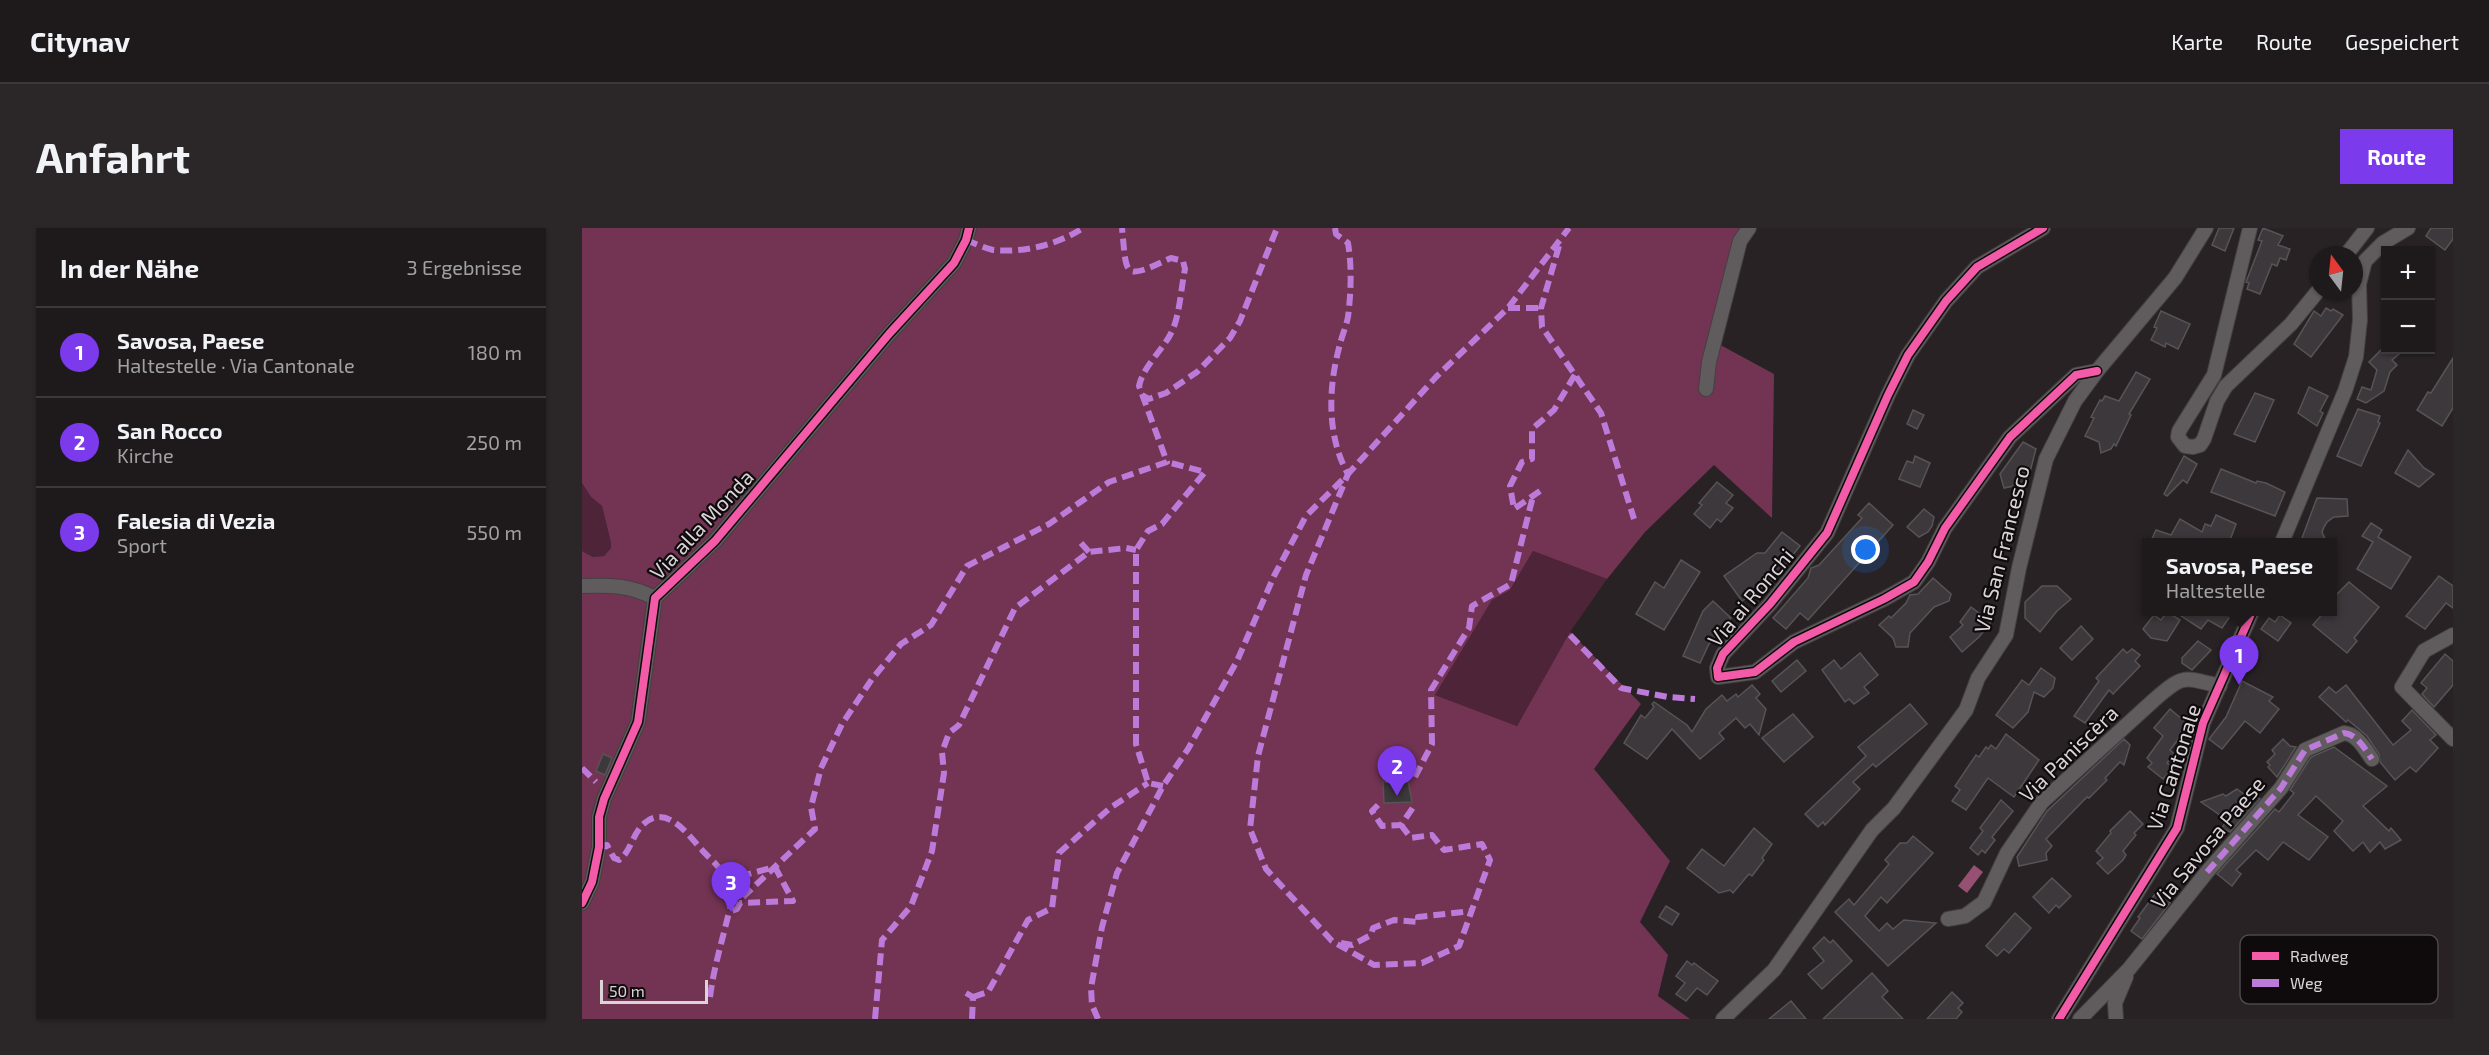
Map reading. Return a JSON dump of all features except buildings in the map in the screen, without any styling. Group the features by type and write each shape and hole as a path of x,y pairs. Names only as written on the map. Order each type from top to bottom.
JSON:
{"street":[{"name":"Via alla Monda","path":"582,903 592,882 598,847 599,817 604,799 638,722 655,598 715,541 889,334 954,263 966,240 969,228"},
{"path":"1706,389 1708,362 1740,241 1749,228"},
{"name":"Via ai Ronchi","path":"2043,228 1977,267 1946,301 1908,356 1893,385 1827,533 1770,604 1723,654 1717,668 1718,677 1755,672 1794,642 1914,582 1928,562 1945,528 2010,437 2076,375 2097,371"},
{"name":"Via San Francesco","path":"1723,1019 1774,970 1872,830 1894,808 1966,710 1978,678 2006,635 2046,459 2075,401 2097,371 2175,278 2206,228"},
{"path":"2250,228 2214,375 2179,431 2178,437 2185,446 2200,445 2217,401 2226,386 2291,324 2311,300"},
{"path":"2353,246 2367,228"},
{"path":"2284,538 2345,391 2356,357 2360,320 2359,284 2365,261 2383,243 2408,228"},
{"path":"582,586 609,585 638,589 655,598"},
{"name":"Via Cantonale","path":"2059,1019 2177,828 2204,723 2250,616"},
{"path":"2453,635 2424,651 2402,687 2453,739"},
{"name":"Via Paniscèra","path":"1948,919 1965,916 1984,902 2007,853 2043,802 2154,700 2172,685 2186,678 2220,686"},
{"name":"Via Savosa Paese","path":"2080,1019 2129,969 2230,845 2281,788 2305,750 2344,733 2350,733 2361,743 2372,759"},
{"path":"2116,1019 2115,1003 2129,969"}],"shaded area":[{"path":"582,228 1749,228 1715,342 1774,374 1772,518 1714,465 1645,532 1607,579 1533,551 1510,590 1492,600 1435,695 1517,726 1570,632 1641,704 1594,769 1670,861 1640,922 1668,955 1658,996 1690,1019 582,1019 582,551 593,557 604,556 611,548 611,543 602,506 591,497 582,483"},
{"path":"582,483 591,497 602,506 611,543 611,548 604,556 593,557 582,551"},
{"path":"1533,551 1607,579 1570,632 1517,726 1435,695 1492,600 1510,590"},
{"path":"1974,865 1983,872 1967,893 1958,886"}],"marked path":[{"path":"966,240 993,250 1028,249 1062,239 1083,228"},
{"path":"599,847 607,845 614,858 619,860 627,852 641,826 646,822 662,817 670,820 677,824 719,868 724,876 732,911 737,909 743,897 815,829 811,807 821,768 842,724 872,679 901,644 931,625 967,566 1049,524 1109,482 1167,462 1139,386 1145,371 1173,329 1185,269 1183,261 1171,258 1143,270 1135,272 1130,270 1125,257 1122,228"},
{"path":"1142,395 1149,399 1166,393 1197,372 1230,338 1240,321 1277,228"},
{"path":"1335,228 1336,234 1348,243 1350,261 1348,317 1335,364 1331,396 1336,444 1348,474 1306,575 1258,756 1250,829 1266,869 1332,941 1374,965 1422,963 1459,946 1490,860 1482,844 1444,850 1432,835 1411,838 1401,825"},
{"path":"1098,1019 1092,1005 1091,988 1102,927 1117,873 1163,786 1188,749 1237,661 1274,576 1306,516 1348,474 1436,377 1508,308 1569,228"},
{"path":"1559,246 1541,308 1542,327 1601,413 1634,519"},
{"path":"1508,308 1541,308"},
{"path":"1540,491 1514,509 1510,486 1522,462 1532,459 1532,429 1554,410 1576,373"},
{"path":"1163,786 1148,783 1136,744 1136,550 1148,531 1162,524 1205,472 1167,462"},
{"path":"1415,777 1432,744 1431,690 1469,628 1472,606 1511,584 1533,496"},
{"path":"1081,543 1089,552"},
{"path":"875,1019 882,940 911,906 932,851 944,773 942,752 949,733 959,725 1015,608 1089,552 1126,548 1136,550"},
{"path":"1570,635 1621,688 1668,697 1695,699"},
{"path":"2207,872 2281,788 2305,750 2344,733 2357,739 2372,759"},
{"path":"582,768 596,782"},
{"path":"973,997 988,992 1028,920 1052,908 1059,853 1110,808 1148,783"},
{"path":"1378,805 1372,811 1382,826 1401,825 1414,806"},
{"path":"722,872 741,876 775,867 793,901 739,903"},
{"path":"710,997 730,908"},
{"path":"1341,943 1352,945 1371,935 1373,928 1394,920 1419,922 1418,917 1472,911"},
{"path":"966,993 973,997 972,1019"}],"cycle path":[{"path":"582,903 592,882 599,847 599,817 604,799 638,722 655,598 715,541 889,334 954,263 966,240 969,228"},
{"path":"2043,228 1977,267 1946,301 1908,355 1827,533 1770,604 1723,654 1717,668 1718,677 1755,672 1794,642 1914,582 1928,562 1945,528 2010,437 2076,375 2097,371"},
{"path":"2059,1019 2177,828 2203,723 2250,616"}],"place":[{"name":"Savosa, Paese","path":"2239,685"},
{"name":"San Rocco","path":"1397,796"},
{"name":"Falesia di Vezia","path":"731,912"}]}
